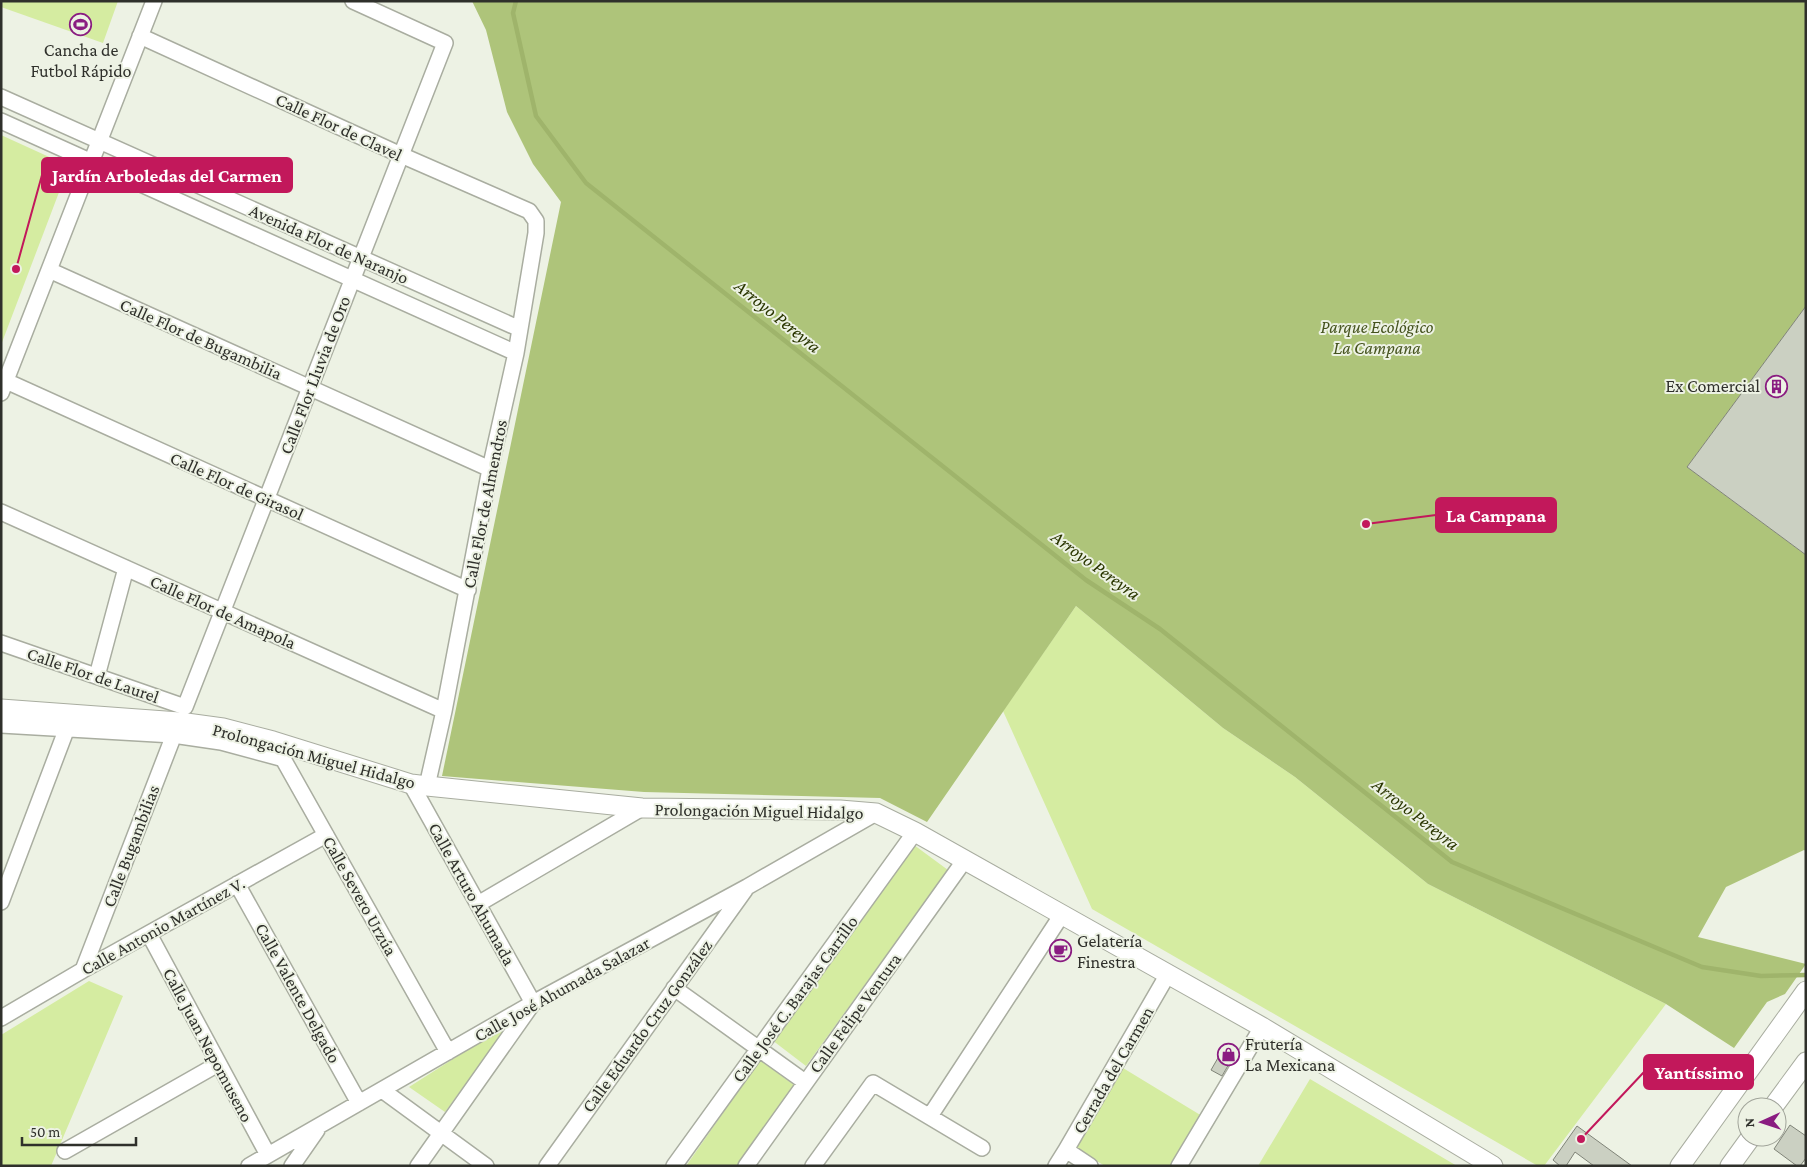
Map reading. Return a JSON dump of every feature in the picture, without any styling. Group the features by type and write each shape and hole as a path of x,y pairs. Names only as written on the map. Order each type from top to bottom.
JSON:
{"main road":[{"name":"Prolongación Miguel Hidalgo","path":"1,709 70,721 179,721 223,728 419,785 642,808 840,810 876,813 915,832 1061,916 1262,1027 1493,1166"},
{"path":"1680,1166 1806,991"},
{"path":"1780,1097 1806,1062"},
{"path":"1730,1166 1744,1147"}],"street":[{"path":"4,387 154,1"},
{"name":"Calle Flor Lluvia de Oro","path":"179,721 445,43 353,1"},
{"name":"Calle Flor de Clavel","path":"140,36 529,211 536,221"},
{"name":"Avenida Flor de Naranjo","path":"1,97 520,329"},
{"name":"Avenida Flor de Naranjo","path":"1,122 516,354"},
{"name":"Calle Flor de Almendros","path":"419,785 444,711 490,469 516,354 536,234 536,221"},
{"name":"Calle Flor de Bugambilia","path":"49,270 490,469"},
{"name":"Calle Flor de Girasol","path":"4,387 267,499 468,590"},
{"name":"Calle Flor de Amapola","path":"1,512 444,711"},
{"path":"97,676 126,568"},
{"name":"Calle Flor de Laurel","path":"1,643 97,676 221,742 284,759"},
{"path":"1,725 70,721 1,902"},
{"name":"Calle Bugambilias","path":"83,970 179,721"},
{"name":"Calle Severo Urzúa","path":"273,741 448,1052"},
{"name":"Calle Arturo Ahumada","path":"419,785 478,904 534,1003"},
{"path":"478,904 642,808"},
{"name":"Calle José Ahumada Salazar","path":"249,1166 534,1003 747,887 876,813"},
{"name":"Calle José C. Barajas Carrillo","path":"674,1166 915,832"},
{"name":"Calle Antonio Martínez V.","path":"1,1018 83,970 326,835"},
{"name":"Calle Felipe Ventura","path":"746,1166 964,861"},
{"name":"Calle Valente Delgado","path":"237,884 359,1103"},
{"name":"Calle Eduardo Cruz González","path":"547,1166 747,887"},
{"path":"930,1116 1061,916"},
{"name":"Calle Juan Nepomuseno","path":"149,934 268,1155"},
{"name":"Cerrada del Carmen","path":"1056,1166 1168,974"},
{"path":"674,988 805,1082"},
{"path":"418,1166 534,1003"},
{"path":"1179,1166 1262,1027"},
{"path":"65,1152 218,1064"},
{"path":"813,1166 873,1083 982,1148"},
{"path":"382,1090 486,1166"},
{"path":"292,1166 321,1124"},
{"path":"1066,1150 1090,1166"}],"green space":[{"name":"Cancha de Futbol Rápido","path":"1,1 118,1 103,43 1,7"},
{"name":"Parque Ecológico La Campana","path":"472,1 1806,1 1806,306 1687,467 1806,555 1806,851 1804,850 1726,887 1698,937 1806,964 1785,994 1767,1002 1734,1048 1666,1004 1428,884 1295,777 1223,728 1076,606 927,822 880,798 644,792 442,776 561,202 533,164 507,112 486,30"},
{"path":"1,135 69,166 1,345"},
{"path":"1076,606 1223,728 1295,777 1428,884 1666,1004 1544,1166 1538,1166 1092,909 1003,711"},
{"path":"914,845 948,870 806,1066 772,1040"},
{"path":"89,981 123,996 51,1166 1,1166 1,1035"},
{"path":"511,1022 445,1112 409,1087"},
{"path":"760,1060 794,1085 737,1166 686,1166"},
{"path":"1123,1068 1202,1116 1172,1166 1105,1166 1075,1148"},
{"path":"1310,1079 1457,1166 1258,1166"}],"building":[{"name":"Ex Comercial","path":"1806,306 1806,555 1687,467"},
{"path":"1226,1044 1237,1050 1222,1076 1211,1070"},
{"path":"1790,1125 1806,1136 1806,1158 1800,1166 1797,1166 1774,1149 1775,1147 1787,1147 1787,1130"},
{"path":"1577,1126 1632,1166 1594,1166 1575,1152 1566,1166 1560,1166 1553,1160"}],"waterway":[{"name":"Arroyo Pereyra","path":"516,1 513,13 536,116 586,183 1086,580 1160,629 1452,862 1702,967 1761,976 1806,975"}],"place":[{"name":"Cancha de Futbol Rápido","path":"81,25"},
{"name":"Jardín Arboledas del Carmen","path":"16,269"},
{"name":"Ex Comercial","path":"1776,386"},
{"name":"La Campana","path":"1366,524"},
{"name":"Gelatería Finestra","path":"1061,951"},
{"name":"Frutería La Mexicana","path":"1229,1054"},
{"name":"Yantíssimo","path":"1581,1139"}]}
